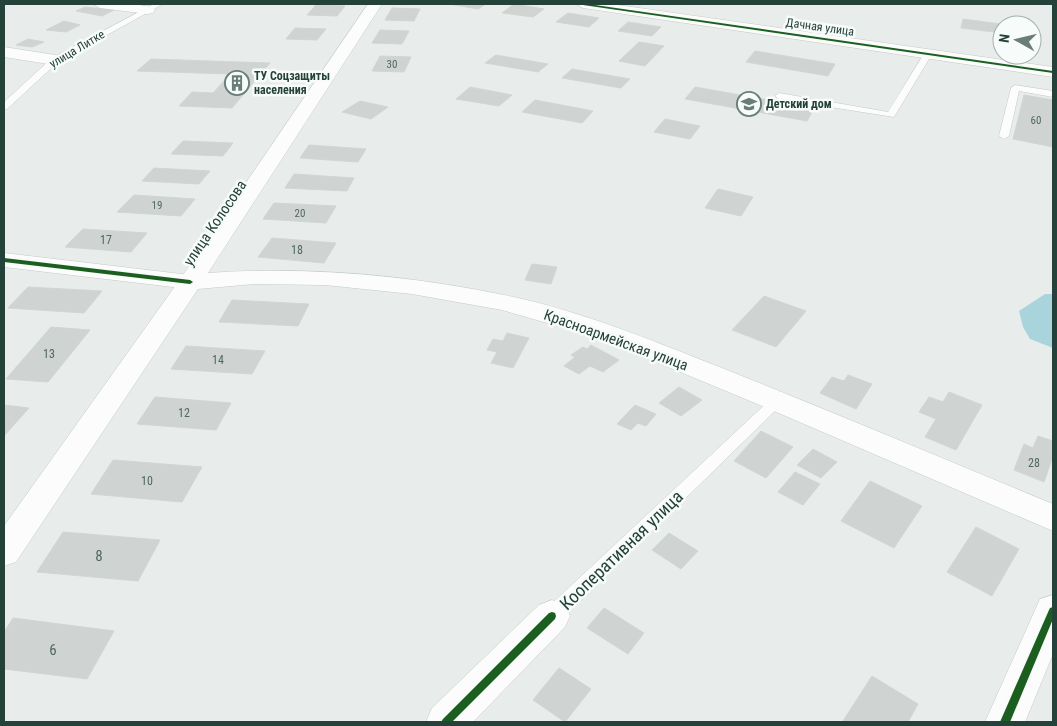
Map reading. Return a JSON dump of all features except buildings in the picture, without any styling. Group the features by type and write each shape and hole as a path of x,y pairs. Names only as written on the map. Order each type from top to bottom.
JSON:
{"main road":[{"path":"100,4 153,7"},
{"name":"улица Колосова","path":"4,552 190,282 375,4"},
{"name":"Дачная улица","path":"583,4 1053,72"},
{"path":"4,52 55,60"},
{"name":"Красноармейская улица","path":"4,260 190,282 254,277 325,278 412,287 505,303 577,323 777,400 1053,518"},
{"path":"1005,722 1053,610"},
{"name":"Кооперативная улица","path":"446,722 552,616"}],"lane":[{"name":"улица Литке","path":"4,107 55,60 153,7"},
{"path":"779,96 891,114 928,54"},
{"path":"1004,136 1015,88 1053,94"},
{"name":"Кооперативная улица","path":"552,616 777,400"}],"water":[{"path":"1045,294 1053,294 1053,348 1030,339 1023,327 1019,311"}],"cycle path":[{"path":"583,4 1053,72"},
{"path":"4,260 190,282"},
{"path":"1005,722 1053,610"},
{"path":"446,722 552,616"}],"place":[{"name":"ТУ Соцзащиты населения","path":"237,83"},
{"name":"Детский дом","path":"749,104"}]}
